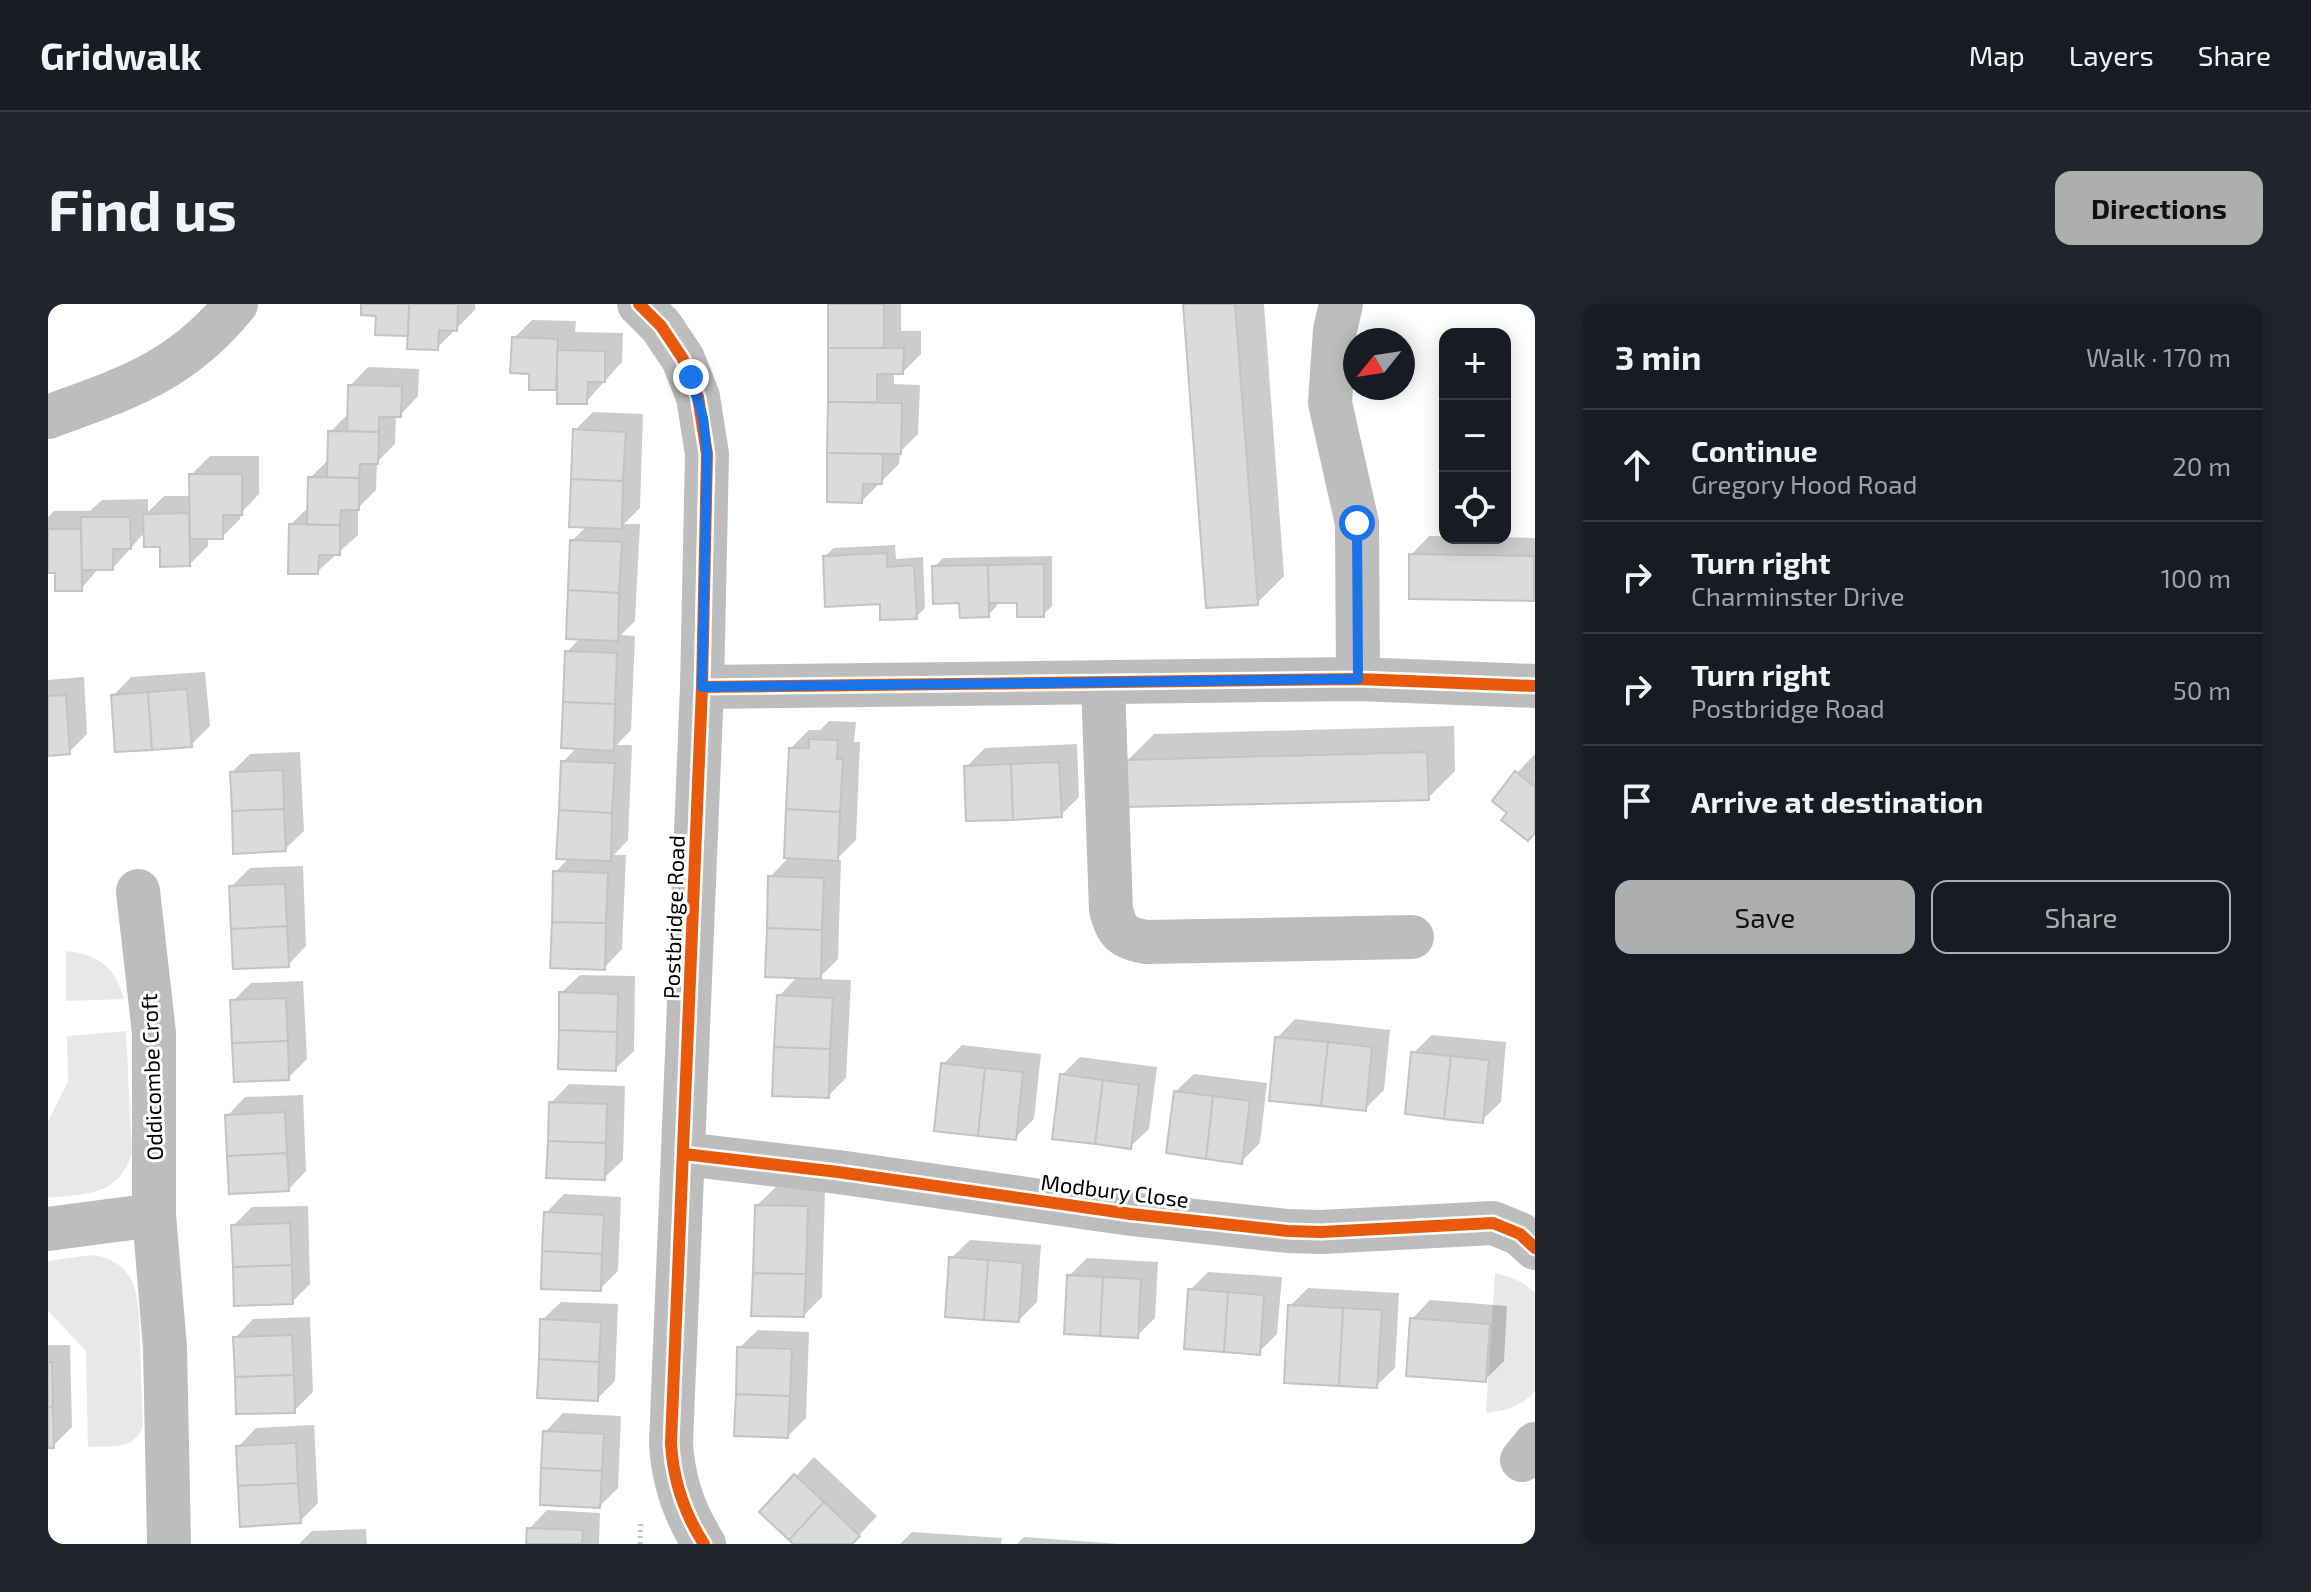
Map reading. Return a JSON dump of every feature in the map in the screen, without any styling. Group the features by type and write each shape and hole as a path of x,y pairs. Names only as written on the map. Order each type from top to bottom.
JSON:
{"street":[{"path":"48,417 160,372 216,329 236,304"},
{"name":"Postbridge Road","path":"639,304 661,326 683,359 698,397 707,454 702,687 671,1443 672,1461 683,1503 704,1544"},
{"path":"1341,304 1335,330 1330,403 1357,523 1358,679"},
{"path":"702,687 1358,679 1535,686"},
{"path":"1103,684 1111,910 1116,927 1129,939 1146,942 1412,937"},
{"name":"Oddicombe Croft","path":"138,891 154,1033 154,1215 165,1348 169,1541"},
{"name":"Modbury Close","path":"684,1154 838,1172 1131,1214 1288,1231 1493,1223 1535,1212"},
{"path":"48,1229 154,1215"},
{"path":"1493,1223 1520,1234 1535,1248"}],"shaded area":[{"path":"66,951 104,964 116,978 124,999 66,1001"},
{"path":"126,1031 132,1153 126,1167 110,1185 99,1190 48,1198 48,1122 68,1081 67,1036"},
{"path":"91,1255 108,1259 121,1267 130,1277 138,1304 143,1426 134,1440 113,1447 88,1447 86,1351 48,1311 48,1261"},
{"path":"1495,1273 1526,1285 1535,1293 1535,1392 1513,1407 1486,1413"}],"building":[{"path":"361,304 409,304 408,336 375,335 376,316 361,315"},
{"path":"409,304 458,304 457,331 439,330 438,350 407,349"},
{"path":"828,304 884,304 884,348 828,348"},
{"path":"1183,304 1235,304 1258,605 1206,608"},
{"path":"512,337 558,339 556,390 529,390 529,374 510,373"},
{"path":"828,348 904,348 903,374 877,374 877,402 828,402"},
{"path":"557,350 605,351 605,382 588,382 587,404 557,404"},
{"path":"348,385 402,386 401,417 379,417 379,432 347,431"},
{"path":"828,402 902,403 901,454 827,453"},
{"path":"573,429 626,432 623,481 571,479"},
{"path":"328,431 379,432 378,464 360,464 359,478 327,477"},
{"path":"827,453 883,454 882,484 863,484 862,503 827,502"},
{"path":"189,474 242,474 242,515 223,515 223,539 190,539"},
{"path":"308,477 359,478 359,510 341,510 340,525 307,525"},
{"path":"571,479 623,481 622,529 569,527"},
{"path":"189,513 190,566 160,567 160,547 144,547 143,514"},
{"path":"81,517 130,517 131,549 113,549 113,570 82,570"},
{"path":"289,524 340,525 340,555 319,555 318,574 288,574"},
{"path":"48,529 81,529 82,591 55,591 55,573 48,573"},
{"path":"570,540 622,542 619,593 568,590"},
{"path":"887,553 887,567 914,565 917,619 880,620 880,604 825,607 823,556"},
{"path":"1409,554 1534,556 1534,601 1409,599"},
{"path":"1044,564 1044,617 1017,617 1017,603 989,603 988,565"},
{"path":"988,565 989,617 960,618 959,603 933,604 932,566"},
{"path":"568,590 619,593 618,641 566,639"},
{"path":"565,651 617,653 615,704 563,702"},
{"path":"187,689 192,747 152,750 148,692"},
{"path":"148,692 152,750 115,752 111,695"},
{"path":"66,695 70,754 48,756 48,696"},
{"path":"563,702 615,704 614,751 561,748"},
{"path":"809,739 838,740 837,759 843,759 840,812 786,809 789,748 809,748"},
{"path":"1427,752 1429,800 1127,807 1124,760"},
{"path":"561,761 615,763 612,813 559,810"},
{"path":"1059,762 1062,817 1013,820 1011,764"},
{"path":"1011,764 1013,820 966,821 964,766"},
{"path":"283,770 284,809 232,811 230,772"},
{"path":"1515,771 1535,787 1535,833 1528,841 1501,820 1507,813 1492,801"},
{"path":"284,809 286,851 233,854 232,811"},
{"path":"786,809 840,812 838,861 784,858"},
{"path":"559,810 612,813 611,861 556,859"},
{"path":"553,871 608,873 606,923 552,922"},
{"path":"768,876 824,878 822,930 767,928"},
{"path":"285,884 287,926 231,929 229,886"},
{"path":"552,922 606,923 605,970 550,968"},
{"path":"287,926 289,967 233,969 231,929"},
{"path":"767,928 822,930 821,979 765,977"},
{"path":"559,992 618,994 617,1032 559,1030"},
{"path":"777,995 833,998 830,1049 774,1047"},
{"path":"286,998 288,1041 232,1043 230,1000"},
{"path":"559,1030 617,1032 616,1071 558,1069"},
{"path":"1275,1037 1328,1042 1321,1106 1269,1101"},
{"path":"288,1041 289,1080 234,1082 232,1043"},
{"path":"1328,1042 1372,1047 1366,1111 1321,1106"},
{"path":"774,1047 830,1049 829,1098 772,1096"},
{"path":"1411,1052 1451,1056 1444,1119 1405,1114"},
{"path":"1451,1056 1489,1060 1483,1123 1444,1119"},
{"path":"941,1063 985,1068 978,1136 934,1131"},
{"path":"985,1068 1023,1072 1016,1140 978,1136"},
{"path":"1060,1074 1103,1080 1095,1144 1052,1139"},
{"path":"1103,1080 1139,1085 1131,1149 1095,1144"},
{"path":"1174,1091 1213,1096 1206,1159 1166,1153"},
{"path":"1213,1096 1250,1101 1242,1164 1206,1159"},
{"path":"549,1102 607,1104 606,1143 548,1141"},
{"path":"285,1112 287,1153 227,1156 225,1115"},
{"path":"548,1141 606,1143 605,1180 546,1178"},
{"path":"287,1153 289,1191 229,1194 227,1156"},
{"path":"755,1205 808,1206 806,1274 753,1273"},
{"path":"544,1212 604,1215 602,1254 542,1251"},
{"path":"290,1223 292,1265 233,1267 231,1225"},
{"path":"542,1251 602,1254 601,1291 541,1289"},
{"path":"949,1257 988,1260 984,1320 945,1317"},
{"path":"988,1260 1023,1263 1019,1322 984,1320"},
{"path":"292,1265 293,1304 234,1306 233,1267"},
{"path":"753,1273 806,1274 804,1317 751,1316"},
{"path":"1067,1275 1103,1277 1100,1336 1064,1334"},
{"path":"1103,1277 1141,1279 1138,1338 1100,1336"},
{"path":"1188,1289 1228,1292 1224,1352 1184,1349"},
{"path":"1228,1292 1264,1295 1260,1355 1224,1352"},
{"path":"1288,1305 1343,1308 1339,1386 1284,1383"},
{"path":"1343,1308 1382,1310 1377,1388 1339,1386"},
{"path":"1410,1318 1490,1324 1486,1382 1406,1376"},
{"path":"540,1319 601,1322 599,1362 539,1359"},
{"path":"292,1335 294,1375 235,1377 233,1337"},
{"path":"737,1347 792,1349 790,1396 736,1394"},
{"path":"539,1359 599,1362 598,1401 537,1398"},
{"path":"48,1362 52,1362 53,1407 48,1407"},
{"path":"294,1375 295,1413 236,1414 235,1377"},
{"path":"736,1394 790,1396 788,1438 734,1436"},
{"path":"48,1407 53,1407 54,1448 48,1448"},
{"path":"543,1431 604,1434 602,1471 541,1468"},
{"path":"296,1443 298,1483 238,1486 236,1446"},
{"path":"541,1468 602,1471 600,1508 540,1505"},
{"path":"794,1474 824,1502 789,1540 759,1512"},
{"path":"298,1483 301,1523 240,1527 238,1486"},
{"path":"824,1502 860,1536 852,1544 793,1544 789,1540"},
{"path":"527,1528 583,1530 582,1544 526,1544"}],"cycle path":[{"path":"639,304 661,326 683,359 698,397 707,454 702,687 671,1443 681,1496 704,1544"},
{"path":"702,687 1358,679 1535,686"},
{"path":"684,1154 838,1172 1131,1214 1288,1231 1493,1223 1520,1234 1535,1248"}],"route":[{"path":"691,377 703,418 707,454 702,687 1358,679 1357,523"}]}
